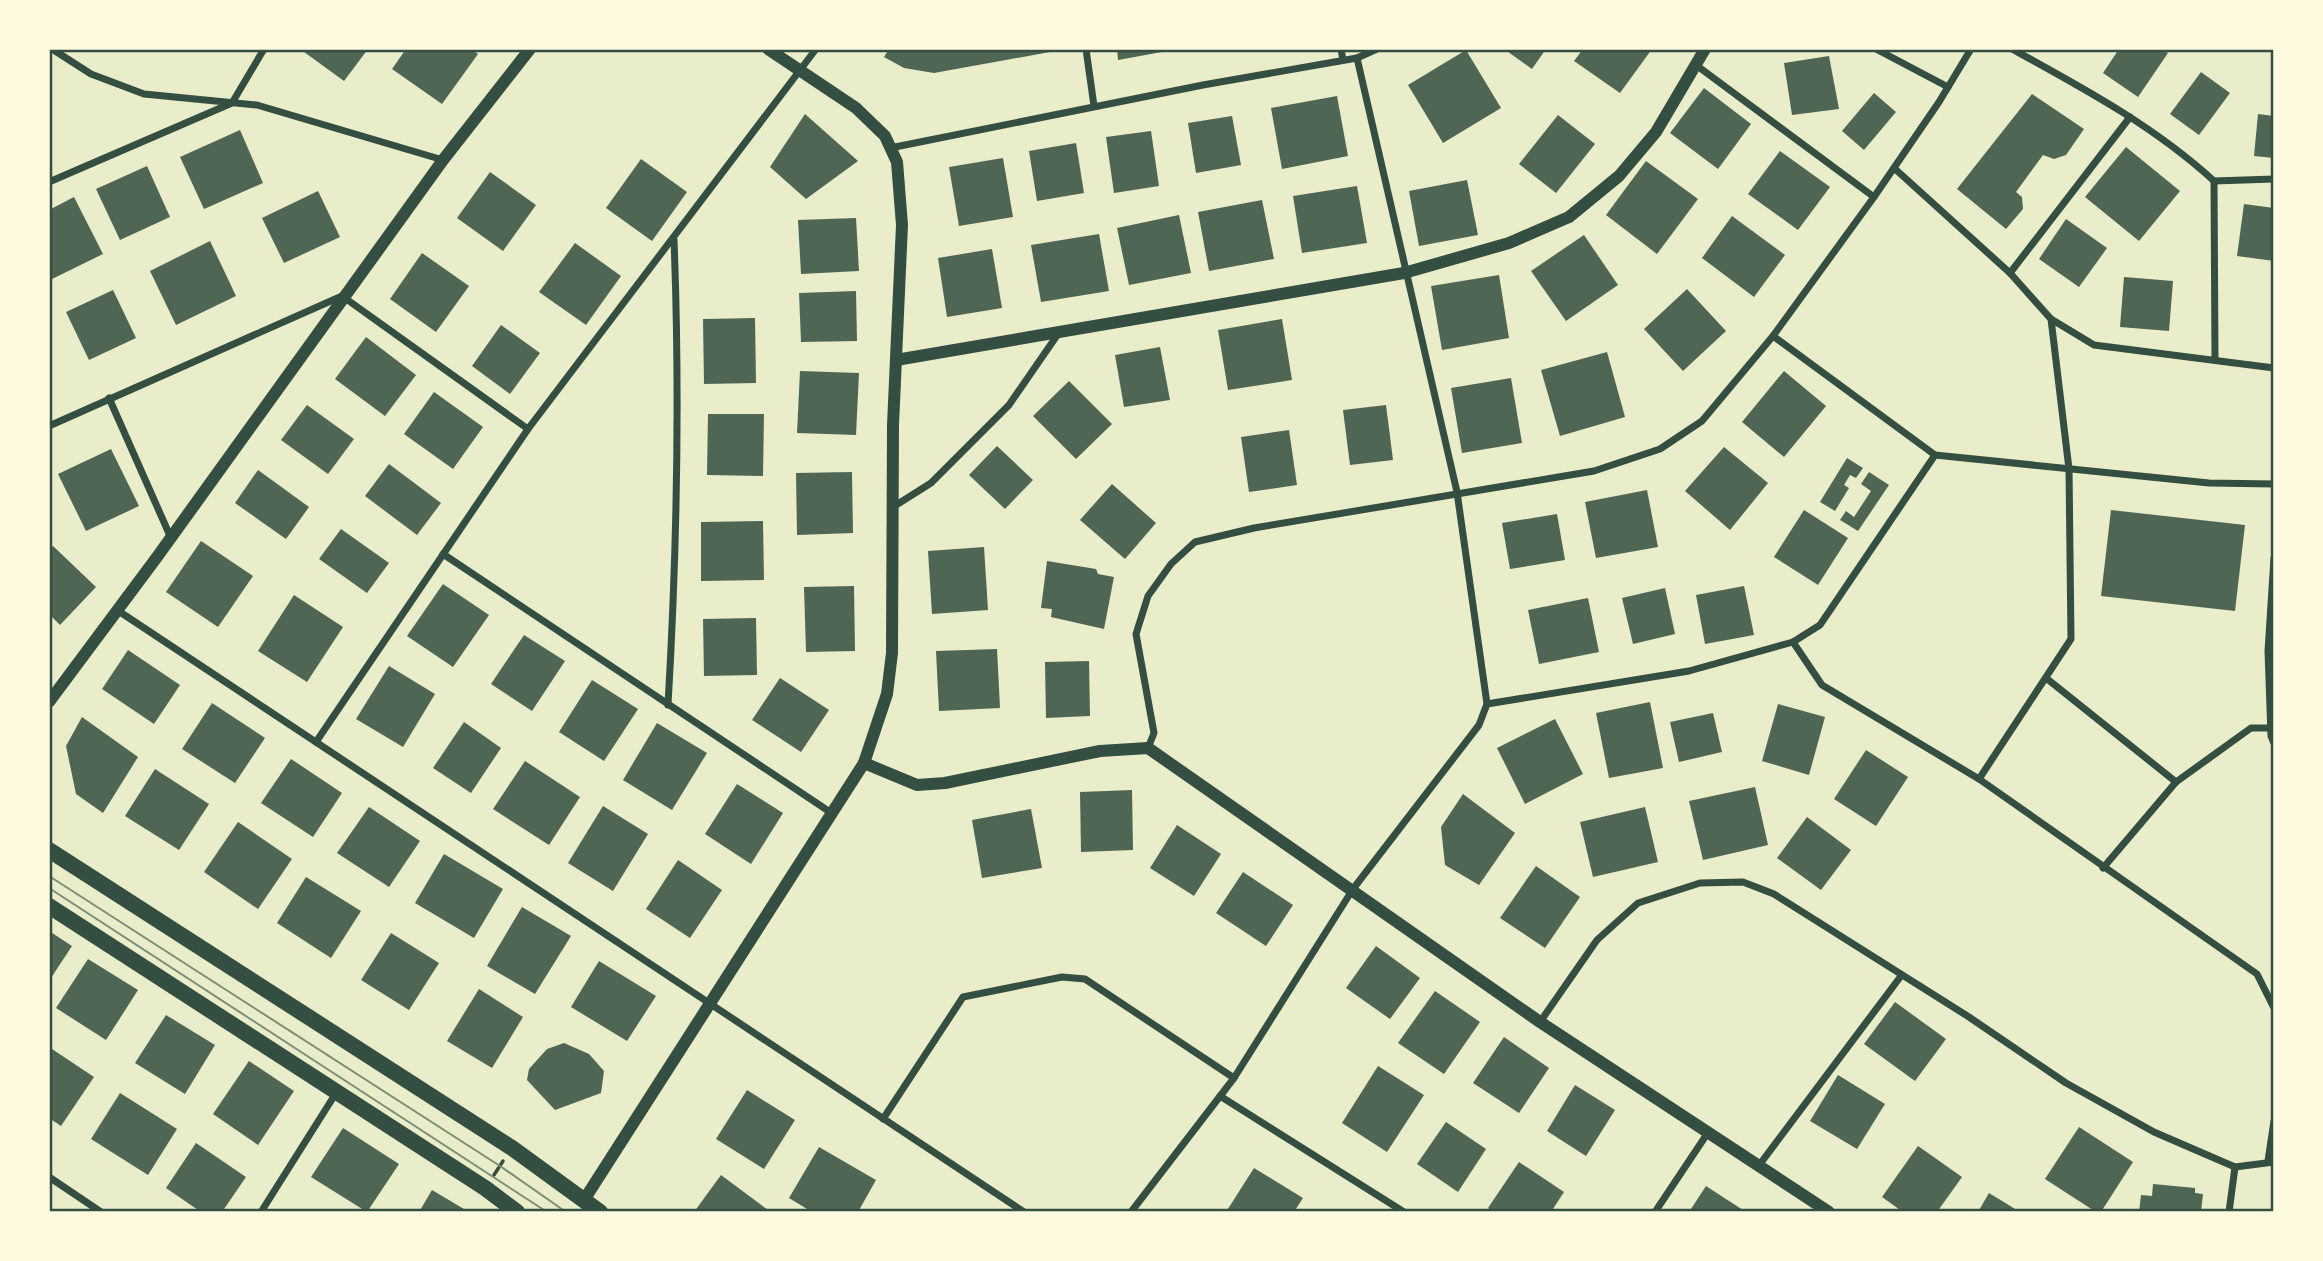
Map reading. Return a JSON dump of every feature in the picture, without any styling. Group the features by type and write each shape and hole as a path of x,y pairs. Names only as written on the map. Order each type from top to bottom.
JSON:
{"main road":[{"path":"49,850 512,1148 600,1212"},
{"path":"49,906 485,1188 517,1212"}],"street":[{"path":"52,49 91,74 144,94 257,105 443,160"},
{"path":"49,182 232,103 264,49"},
{"path":"49,702 171,538 342,296 530,49"},
{"path":"584,1200 830,812 864,763 887,694 892,653 896,360 902,225 897,162 885,136 856,108 768,49"},
{"path":"316,742 528,429 816,49"},
{"path":"1086,49 1094,106"},
{"path":"1341,49 1343,60"},
{"path":"890,148 1094,106 1357,58 1377,49"},
{"path":"896,360 1404,273 1509,243 1569,217 1619,176 1656,132 1705,49"},
{"path":"1876,49 1948,87"},
{"path":"1148,748 1154,733 1136,634 1148,596 1171,564 1195,542 1254,528 1594,471 1660,449 1702,421 1773,337 1894,168 1971,49"},
{"path":"2012,49 2180,149 2214,181 2274,179"},
{"path":"1131,1212 1234,1078 1353,889 1479,726 1488,704 1457,492 1404,273 1357,58"},
{"path":"1696,65 1874,197"},
{"path":"2010,273 2130,117"},
{"path":"1894,168 2010,273 2051,319 2094,345 2274,368"},
{"path":"2214,181 2215,360"},
{"path":"668,705 675,591 678,347 673,239"},
{"path":"49,426 342,296"},
{"path":"342,296 528,429"},
{"path":"1979,779 2071,639 2069,469 2051,319"},
{"path":"893,507 930,483 1009,405 1059,332"},
{"path":"1773,337 1935,455 2209,483 2274,484"},
{"path":"109,398 171,538"},
{"path":"1488,704 1689,671 1793,642 1819,625 1935,455"},
{"path":"443,554 830,812"},
{"path":"2274,558 2268,651 2274,743"},
{"path":"117,610 1024,1212"},
{"path":"1793,642 1822,685 1979,779 2257,974 2274,1008"},
{"path":"2046,678 2176,782"},
{"path":"2104,868 2176,782 2250,728 2271,728"},
{"path":"864,763 917,785 945,783 1100,751 1148,748 1540,1022 1760,1164 1829,1212"},
{"path":"1540,1022 1597,940 1637,903 1700,883 1744,883 1774,894 1969,1017 2066,1083 2154,1132 2235,1167 2271,1162 2274,1121"},
{"path":"1760,1164 1901,976"},
{"path":"883,1119 963,997 1062,977 1085,979 1234,1078"},
{"path":"261,1212 336,1093"},
{"path":"1220,1096 1404,1212"},
{"path":"1656,1212 1709,1131"},
{"path":"2229,1212 2235,1167"},
{"path":"49,1177 101,1212"}],"path":[{"path":"485,1188 512,1148"}],"building":[{"path":"300,49 368,49 344,81"},
{"path":"406,49 471,49 478,54 442,104 392,69"},
{"path":"889,49 1050,49 1050,52 934,73 904,68 884,57"},
{"path":"1117,49 1173,49 1173,50 1118,60"},
{"path":"1504,49 1546,49 1532,69"},
{"path":"1583,49 1652,49 1620,93 1574,61"},
{"path":"2119,49 2161,49 2168,53 2138,97 2103,73"},
{"path":"1466,50 1501,108 1443,143 1408,85"},
{"path":"1829,56 1839,109 1792,115 1784,63"},
{"path":"2201,72 2230,93 2199,135 2170,114"},
{"path":"1704,88 1751,124 1718,169 1670,133"},
{"path":"1874,93 1896,112 1864,150 1842,131"},
{"path":"2032,94 2084,129 2066,155 2054,159 2043,155 2016,192 2022,197 2023,209 2006,229 1957,189"},
{"path":"1337,96 1348,156 1282,169 1271,108"},
{"path":"805,114 858,161 806,199 770,167"},
{"path":"2258,114 2274,116 2274,158 2254,156"},
{"path":"1558,115 1595,144 1556,193 1519,164"},
{"path":"1232,116 1241,165 1196,173 1188,123"},
{"path":"240,130 263,183 204,209 180,157"},
{"path":"1151,131 1159,186 1114,193 1106,137"},
{"path":"1076,143 1084,193 1037,201 1029,151"},
{"path":"2126,147 2180,191 2139,241 2085,197"},
{"path":"1780,151 1830,187 1798,230 1748,194"},
{"path":"1003,158 1013,217 959,226 949,167"},
{"path":"641,159 687,192 652,241 606,208"},
{"path":"1646,161 1698,199 1657,254 1606,215"},
{"path":"147,166 170,217 120,240 96,189"},
{"path":"490,172 536,205 503,251 457,218"},
{"path":"1467,180 1478,235 1419,246 1409,191"},
{"path":"1357,186 1367,243 1302,253 1293,196"},
{"path":"318,191 340,237 284,263 262,218"},
{"path":"74,197 103,254 50,280 49,210"},
{"path":"1262,200 1274,259 1209,271 1198,212"},
{"path":"2244,204 2274,208 2274,261 2237,256"},
{"path":"1179,215 1191,273 1129,285 1117,228"},
{"path":"1732,216 1785,255 1754,297 1702,258"},
{"path":"856,218 859,271 801,274 798,220"},
{"path":"2066,219 2107,248 2079,287 2039,259"},
{"path":"1099,234 1109,291 1041,302 1031,245"},
{"path":"1584,235 1618,285 1566,321 1531,271"},
{"path":"210,241 236,296 176,325 150,271"},
{"path":"575,243 621,276 586,325 539,292"},
{"path":"992,249 1002,308 947,317 938,258"},
{"path":"422,253 469,286 436,332 390,299"},
{"path":"1499,275 1509,338 1442,350 1431,286"},
{"path":"2124,277 2173,281 2169,331 2120,327"},
{"path":"1687,289 1726,331 1683,371 1644,329"},
{"path":"113,290 136,338 89,360 66,312"},
{"path":"856,291 857,341 801,342 799,293"},
{"path":"755,318 756,383 704,384 703,319"},
{"path":"1282,319 1292,380 1228,390 1218,330"},
{"path":"501,325 540,353 510,394 472,366"},
{"path":"366,337 416,375 385,416 335,379"},
{"path":"1160,347 1170,400 1124,407 1115,355"},
{"path":"1607,352 1625,417 1560,436 1541,370"},
{"path":"800,371 859,373 856,435 797,433"},
{"path":"1784,371 1826,406 1784,457 1742,422"},
{"path":"1511,378 1522,443 1462,453 1451,388"},
{"path":"1069,381 1112,424 1076,459 1033,416"},
{"path":"434,392 483,427 453,469 404,434"},
{"path":"307,405 354,439 328,474 281,440"},
{"path":"1386,405 1393,460 1350,465 1343,410"},
{"path":"708,414 764,414 763,476 707,475"},
{"path":"1289,430 1297,485 1249,492 1241,437"},
{"path":"997,446 1033,480 1005,509 969,475"},
{"path":"1724,447 1768,483 1730,530 1685,491"},
{"path":"111,449 139,506 86,531 58,474"},
{"path":"1847,458 1863,468 1856,478 1850,475 1844,485 1849,488 1835,511 1820,502"},
{"path":"389,464 441,503 417,535 365,496"},
{"path":"258,470 309,507 286,539 235,503"},
{"path":"852,472 853,533 797,535 796,473"},
{"path":"1869,472 1889,485 1858,531 1840,520 1846,511 1854,517 1871,491 1861,484"},
{"path":"1112,484 1156,523 1125,559 1080,520"},
{"path":"1647,490 1658,547 1596,558 1585,502"},
{"path":"1804,510 1848,538 1818,585 1774,557"},
{"path":"2111,510 2245,525 2235,611 2101,596"},
{"path":"1557,514 1565,560 1510,569 1502,523"},
{"path":"763,521 764,580 701,581 701,522"},
{"path":"341,529 389,563 367,593 319,559"},
{"path":"201,541 253,576 218,627 166,592"},
{"path":"53,546 96,587 60,625 49,614 49,550"},
{"path":"984,547 988,610 932,614 928,551"},
{"path":"1047,561 1096,569 1098,574 1114,577 1104,629 1051,617 1052,609 1041,608"},
{"path":"443,584 489,615 453,667 407,636"},
{"path":"854,586 855,651 806,652 804,587"},
{"path":"1744,586 1754,635 1705,644 1696,595"},
{"path":"1665,588 1675,634 1633,644 1622,598"},
{"path":"294,595 343,627 307,682 258,651"},
{"path":"1588,598 1599,652 1539,664 1528,610"},
{"path":"756,618 757,675 704,676 703,619"},
{"path":"524,635 565,661 532,711 491,684"},
{"path":"997,649 1000,708 939,711 936,651"},
{"path":"128,650 180,685 154,724 102,689"},
{"path":"1089,661 1090,716 1046,718 1045,662"},
{"path":"389,666 435,694 403,747 356,719"},
{"path":"780,678 829,710 801,752 752,720"},
{"path":"592,680 638,709 604,761 559,732"},
{"path":"1650,702 1663,768 1609,778 1596,713"},
{"path":"212,703 265,738 235,783 182,749"},
{"path":"1778,704 1825,717 1809,775 1762,761"},
{"path":"1713,713 1722,752 1679,762 1670,722"},
{"path":"82,717 138,757 103,813 76,794 66,746"},
{"path":"1555,719 1583,774 1525,804 1497,748"},
{"path":"464,722 501,748 471,793 433,768"},
{"path":"657,723 707,753 672,810 623,780"},
{"path":"1866,750 1908,777 1876,826 1834,799"},
{"path":"291,759 342,793 313,837 261,803"},
{"path":"525,761 580,797 549,845 493,809"},
{"path":"155,769 209,804 179,850 125,816"},
{"path":"737,784 783,813 751,864 705,834"},
{"path":"1755,787 1768,845 1703,860 1689,801"},
{"path":"1132,790 1133,850 1081,852 1080,792"},
{"path":"1463,794 1515,833 1479,885 1445,865 1441,827"},
{"path":"603,806 648,834 613,891 568,863"},
{"path":"369,807 420,841 389,887 337,853"},
{"path":"1645,807 1658,862 1593,877 1580,822"},
{"path":"1031,809 1042,868 982,878 972,820"},
{"path":"1807,817 1851,850 1821,890 1777,858"},
{"path":"238,822 292,859 258,909 204,872"},
{"path":"1177,825 1221,854 1194,896 1150,868"},
{"path":"444,854 503,889 474,938 415,903"},
{"path":"678,860 722,890 690,938 646,909"},
{"path":"1536,866 1580,897 1545,948 1500,918"},
{"path":"1243,872 1293,905 1266,946 1216,913"},
{"path":"306,877 361,911 331,958 277,923"},
{"path":"522,907 571,936 535,994 487,966"},
{"path":"49,931 72,946 49,981"},
{"path":"391,933 439,963 409,1010 361,980"},
{"path":"1376,946 1420,978 1390,1019 1346,988"},
{"path":"88,959 138,990 106,1040 56,1008"},
{"path":"599,961 656,996 627,1041 571,1007"},
{"path":"479,989 523,1017 492,1068 447,1041"},
{"path":"1435,991 1480,1022 1444,1074 1398,1043"},
{"path":"1895,1002 1946,1039 1915,1081 1864,1044"},
{"path":"166,1015 215,1045 185,1094 135,1063"},
{"path":"1504,1037 1549,1068 1519,1113 1473,1083"},
{"path":"564,1043 589,1054 604,1071 601,1093 555,1110 527,1080 529,1069 547,1049"},
{"path":"49,1047 94,1077 61,1126 49,1118"},
{"path":"249,1061 294,1091 258,1145 213,1114"},
{"path":"1378,1066 1424,1095 1387,1152 1342,1123"},
{"path":"1838,1075 1885,1104 1857,1149 1810,1121"},
{"path":"1575,1085 1615,1110 1586,1156 1547,1131"},
{"path":"747,1090 795,1120 764,1169 716,1139"},
{"path":"120,1093 177,1129 148,1175 91,1139"},
{"path":"1446,1122 1486,1149 1458,1192 1417,1164"},
{"path":"2079,1127 2133,1162 2101,1212 2096,1212 2045,1179"},
{"path":"343,1128 399,1164 367,1212 311,1177"},
{"path":"196,1143 246,1177 222,1212 201,1212 166,1188"},
{"path":"1918,1146 1962,1177 1937,1212 1903,1212 1882,1197"},
{"path":"819,1147 876,1180 858,1212 812,1212 789,1198"},
{"path":"1519,1162 1564,1192 1551,1212 1494,1212 1488,1208"},
{"path":"1254,1168 1303,1198 1294,1212 1226,1212"},
{"path":"721,1175 768,1210 694,1212"},
{"path":"2153,1184 2195,1188 2195,1193 2203,1194 2201,1212 2139,1212 2141,1195 2152,1196"},
{"path":"1706,1186 1746,1212 1689,1212"},
{"path":"432,1190 469,1212 419,1212"},
{"path":"1989,1193 2020,1212 1978,1212"}],"tram line":[{"path":"49,876 500,1166 566,1212"},
{"path":"49,888 547,1212"}]}
